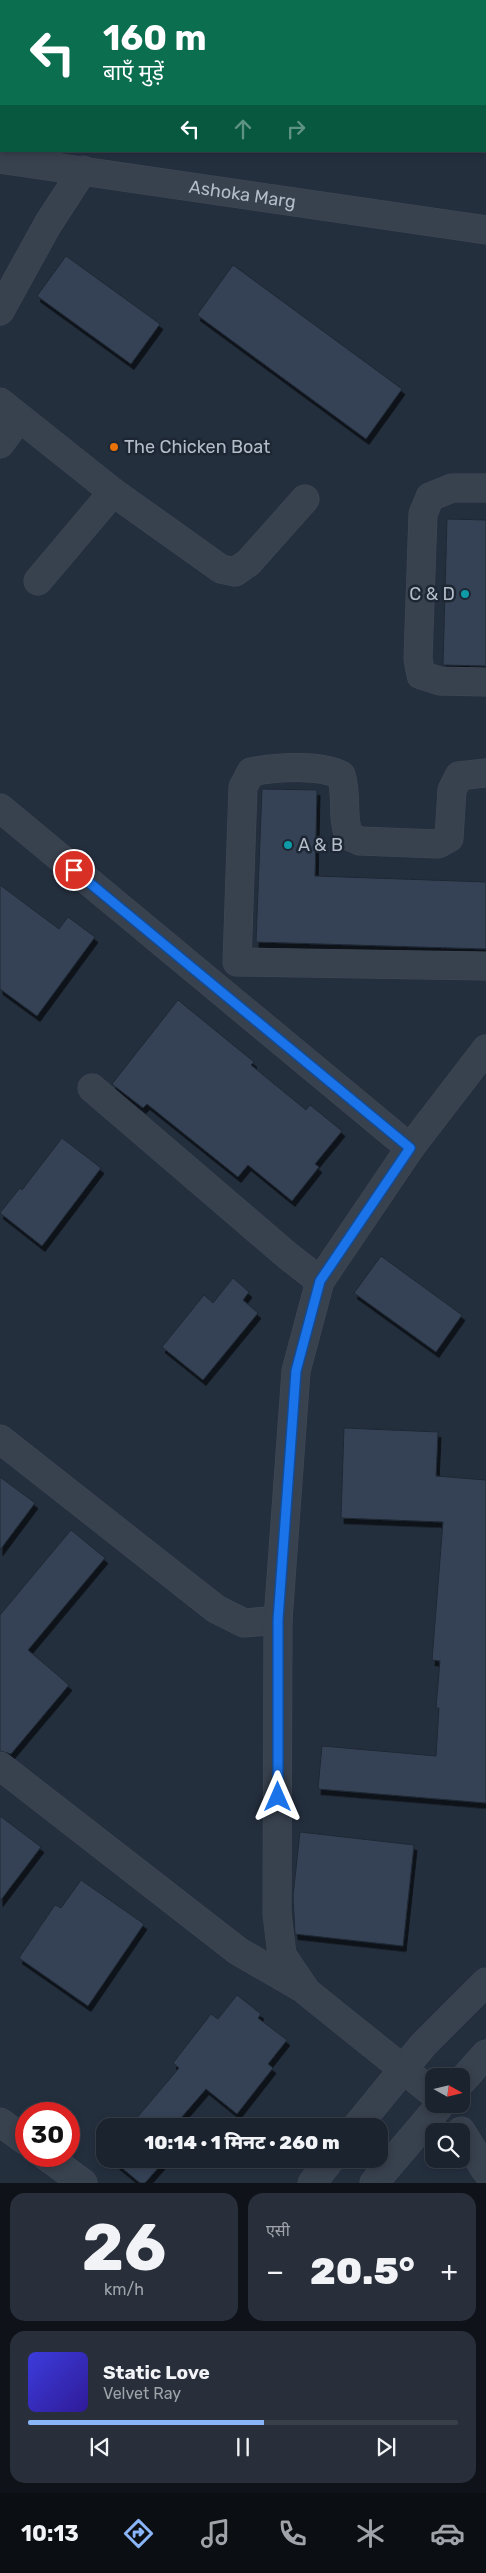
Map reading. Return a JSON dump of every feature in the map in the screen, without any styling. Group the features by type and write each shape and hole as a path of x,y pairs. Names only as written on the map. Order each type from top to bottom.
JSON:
{"street":[{"name":"Ashoka Marg","path":"0,159 486,230"},
{"path":"0,311 48,224 83,170"},
{"path":"0,444 10,410 113,492 221,570 235,572 248,563 305,499"},
{"path":"486,488 452,488 430,497 423,514 418,659 421,675 440,681 486,682"},
{"path":"38,581 113,492"},
{"path":"486,773 459,776 452,790 448,838 438,844 360,841 349,836 344,823 345,788 341,775 330,770 271,768 251,772 243,787 238,962 486,966"},
{"path":"0,808 410,1148"},
{"path":"307,1992 282,1955 277,1914 278,1620 296,1371 320,1281 410,1148 486,1049"},
{"path":"92,1088 288,1256 320,1281"},
{"path":"0,1439 216,1609 244,1622 278,1620"},
{"path":"0,1766 238,1951 307,1992 425,2086"},
{"path":"363,2118 423,2045 486,1982"},
{"path":"470,2072 486,2054"},
{"path":"374,2183 435,2113"},
{"path":"0,2122 15,2133"},
{"path":"470,2146 486,2172"},
{"path":"61,2167 82,2183"},
{"path":"312,2183 324,2168"}],"building":[{"path":"66,256 160,324 131,364 37,296"},
{"path":"233,265 402,389 366,439 197,315"},
{"name":"C & D","path":"447,519 486,520 486,666 443,665"},
{"name":"A & B","path":"262,789 317,790 315,876 486,882 486,949 256,942"},
{"path":"0,885 59,929 68,917 95,937 37,1016 0,989"},
{"path":"178,1000 254,1062 251,1065 306,1110 310,1105 342,1131 315,1164 319,1167 292,1201 248,1165 238,1177 147,1104 143,1108 112,1084"},
{"path":"62,1138 101,1168 42,1246 0,1213 20,1188 22,1190"},
{"path":"381,1256 462,1315 436,1352 354,1293"},
{"path":"233,1278 249,1292 243,1300 258,1313 203,1380 162,1347 204,1295 213,1303"},
{"path":"344,1428 438,1432 436,1476 486,1480 486,1803 318,1789 322,1746 436,1756 439,1708 436,1708 440,1661 432,1660 443,1522 341,1518"},
{"path":"0,1477 35,1503 0,1550"},
{"path":"71,1530 105,1558 28,1650 69,1685 11,1754 0,1751 0,1615"},
{"path":"0,1816 41,1847 0,1901"},
{"path":"300,1832 414,1845 403,1946 295,1934 293,1896"},
{"path":"81,1880 144,1924 88,2006 19,1958 55,1905 61,1908"},
{"path":"237,1995 261,2014 258,2018 287,2040 268,2064 273,2068 237,2114 206,2089 181,2118 137,2118 179,2068 173,2063 211,2014 218,2019"},
{"path":"122,2168 158,2168 145,2183 140,2183"}],"place":[{"name":"The Chicken Boat","path":"114,447"},
{"name":"C & D","path":"465,594"},
{"name":"A & B","path":"288,845"}],"route":[{"path":"74,870 410,1148 320,1281 296,1371 278,1620 278,1797"}]}
